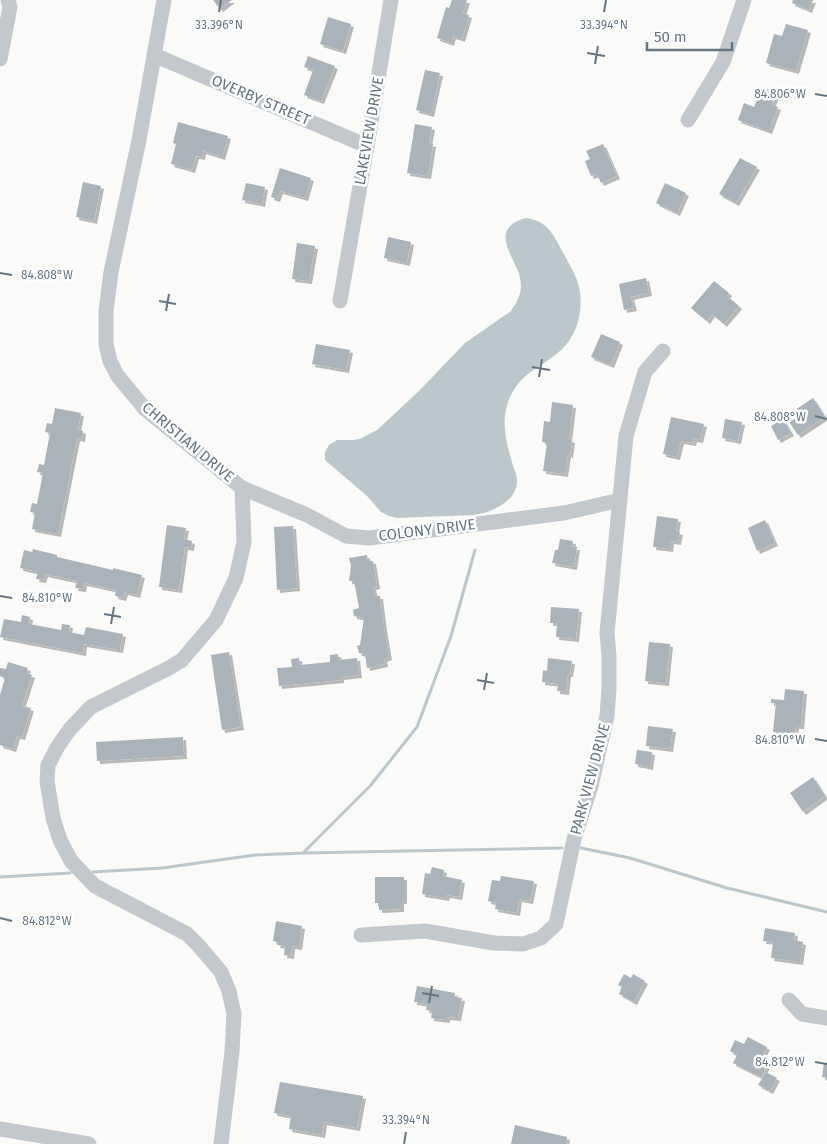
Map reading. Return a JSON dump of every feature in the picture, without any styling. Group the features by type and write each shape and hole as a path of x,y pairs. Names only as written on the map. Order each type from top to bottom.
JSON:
{"street":[{"path":"0,59 10,7 8,0"},
{"name":"CHRISTIAN DRIVE","path":"164,0 139,140 111,272 106,311 106,344 110,361 117,375 145,409 242,488 244,542 236,578 216,620 182,660 91,707 70,729 58,746 48,765 47,782 53,818 70,862 96,886 187,934 220,972 229,991 234,1014 232,1052 221,1144"},
{"name":"LAKEVIEW DRIVE","path":"340,301 391,0"},
{"path":"688,120 723,62 744,0"},
{"name":"OVERBY STREET","path":"154,55 367,146"},
{"name":"PARK VIEW DRIVE","path":"361,935 425,931 494,943 523,944 541,938 556,924 574,839 591,786 607,716 609,656 607,633 626,436 645,372 663,351"},
{"name":"COLONY DRIVE","path":"242,488 307,515 346,536 369,538 564,513 620,500"},
{"path":"789,1000 802,1014 827,1018"},
{"path":"0,1129 89,1144"}],"shaded area":[{"path":"527,218 541,223 550,231 577,280 581,298 579,317 573,335 553,357 524,377 508,402 505,432 517,480 513,494 502,505 481,514 397,518 389,516 381,512 367,496 325,460 325,452 329,445 337,440 362,438 377,430 419,391 465,343 511,311 519,296 521,286 519,274 507,247 506,232 511,225"}],"building":[{"path":"213,0 232,0 220,9"},
{"path":"452,0 467,0 463,13 469,15 462,39 453,36 451,43 437,38 446,7 449,8"},
{"path":"793,0 813,0 809,10 792,3"},
{"path":"328,17 351,24 343,51 320,44"},
{"path":"786,24 808,30 796,71 766,63 774,34 782,36"},
{"path":"308,56 335,66 321,101 304,95 313,70 304,67"},
{"path":"425,70 440,73 431,114 416,110"},
{"path":"762,87 777,93 772,105 778,107 769,131 738,120 744,103 754,107"},
{"path":"178,122 228,136 222,157 203,151 202,157 196,156 192,170 171,164 176,144 173,143"},
{"path":"415,124 432,127 429,143 433,144 428,176 407,173"},
{"path":"603,144 617,176 601,183 597,174 591,176 585,161 590,159 586,151"},
{"path":"740,158 757,167 736,203 719,194"},
{"path":"280,168 311,178 305,198 280,191 277,199 271,197"},
{"path":"83,182 101,186 94,221 76,217"},
{"path":"246,183 265,187 262,204 242,200"},
{"path":"665,183 686,193 677,213 656,203"},
{"path":"388,237 411,242 407,263 384,258"},
{"path":"297,243 315,246 309,281 292,279"},
{"path":"646,278 649,293 631,297 634,308 624,310 619,284"},
{"path":"714,281 729,293 727,296 739,306 724,324 712,314 707,321 691,308"},
{"path":"601,334 620,342 611,365 591,357"},
{"path":"316,344 350,350 346,370 312,364"},
{"path":"813,398 825,417 798,435 789,422 796,418 792,412"},
{"path":"552,402 573,405 569,439 572,440 565,474 543,471 547,443 542,442 544,421 550,422"},
{"path":"55,408 81,413 78,429 83,431 82,439 77,438 58,534 32,529 35,513 30,512 32,503 37,504 43,473 37,472 39,464 44,465 50,433 45,432 47,423 52,424"},
{"path":"671,417 704,424 700,440 694,439 693,443 681,441 677,457 663,454"},
{"path":"725,419 742,422 738,441 722,438"},
{"path":"783,419 791,433 778,440 771,426"},
{"path":"657,516 678,519 676,531 680,532 678,542 671,541 670,549 653,547"},
{"path":"765,520 775,543 757,551 748,528"},
{"path":"167,525 186,528 184,539 192,541 191,548 185,547 179,590 159,587"},
{"path":"293,526 297,588 277,590 274,527"},
{"path":"560,539 573,541 572,547 577,547 574,567 552,563 555,550 558,550"},
{"path":"33,549 57,555 57,557 142,575 137,595 125,592 123,598 115,596 116,590 84,583 83,589 75,588 77,581 45,574 43,580 36,579 38,572 20,568 24,550 32,552"},
{"path":"367,555 368,561 373,561 377,586 373,587 375,596 380,596 389,657 384,659 385,664 367,668 365,654 359,653 357,646 360,645 364,618 354,616 353,610 359,608 354,581 349,581 351,566 349,558"},
{"path":"551,607 579,609 576,639 556,637 557,623 550,623"},
{"path":"22,615 30,617 29,624 61,630 62,624 70,625 69,632 84,635 86,627 123,634 120,650 84,644 83,653 0,637 4,619 21,622"},
{"path":"649,642 670,644 666,683 645,681"},
{"path":"229,652 241,727 222,730 211,655"},
{"path":"338,654 339,660 357,658 359,675 341,677 341,680 279,686 277,668 292,667 291,659 299,658 300,665 330,662 330,655"},
{"path":"548,658 572,661 566,692 557,691 558,684 542,682 543,670 547,671"},
{"path":"8,662 28,668 26,673 32,675 22,706 31,708 22,737 17,736 13,749 0,745 0,695 5,678 0,676 0,668 6,669"},
{"path":"785,689 804,691 801,726 796,726 795,734 773,732 776,703 771,703 771,699 784,700"},
{"path":"648,726 673,729 670,749 646,746"},
{"path":"183,737 184,756 97,761 96,742"},
{"path":"637,750 652,752 650,767 635,764"},
{"path":"813,777 825,796 803,812 790,793"},
{"path":"432,867 444,870 443,876 462,880 459,897 447,895 446,898 422,894 425,873 430,874"},
{"path":"501,876 534,881 530,901 519,899 517,913 495,909 496,903 488,901 492,880 500,881"},
{"path":"375,877 404,877 404,901 401,901 401,909 379,910 379,903 375,903"},
{"path":"276,921 302,926 299,947 292,946 291,956 284,955 285,946 277,945 278,942 273,941"},
{"path":"765,928 795,933 794,940 803,942 800,962 771,958 773,942 763,941"},
{"path":"624,974 631,978 633,974 645,981 634,1002 619,994 622,987 618,985"},
{"path":"417,986 455,993 454,997 462,998 458,1018 447,1017 447,1020 431,1018 432,1011 426,1010 427,1004 414,1002"},
{"path":"748,1037 767,1047 762,1057 769,1061 761,1077 733,1063 737,1055 730,1051 735,1040 744,1044"},
{"path":"824,1063 827,1063 827,1078 822,1077"},
{"path":"766,1072 777,1078 770,1091 758,1085"},
{"path":"280,1082 363,1096 357,1128 324,1122 322,1135 289,1129 291,1116 274,1113"},
{"path":"515,1125 567,1137 566,1144 511,1144"}],"waterway":[{"path":"303,853 370,786 417,727 451,636 475,550"},
{"path":"93,872 162,868 255,855 562,848"},
{"path":"581,848 630,858 727,888 827,912"},
{"path":"0,877 70,873"}]}
